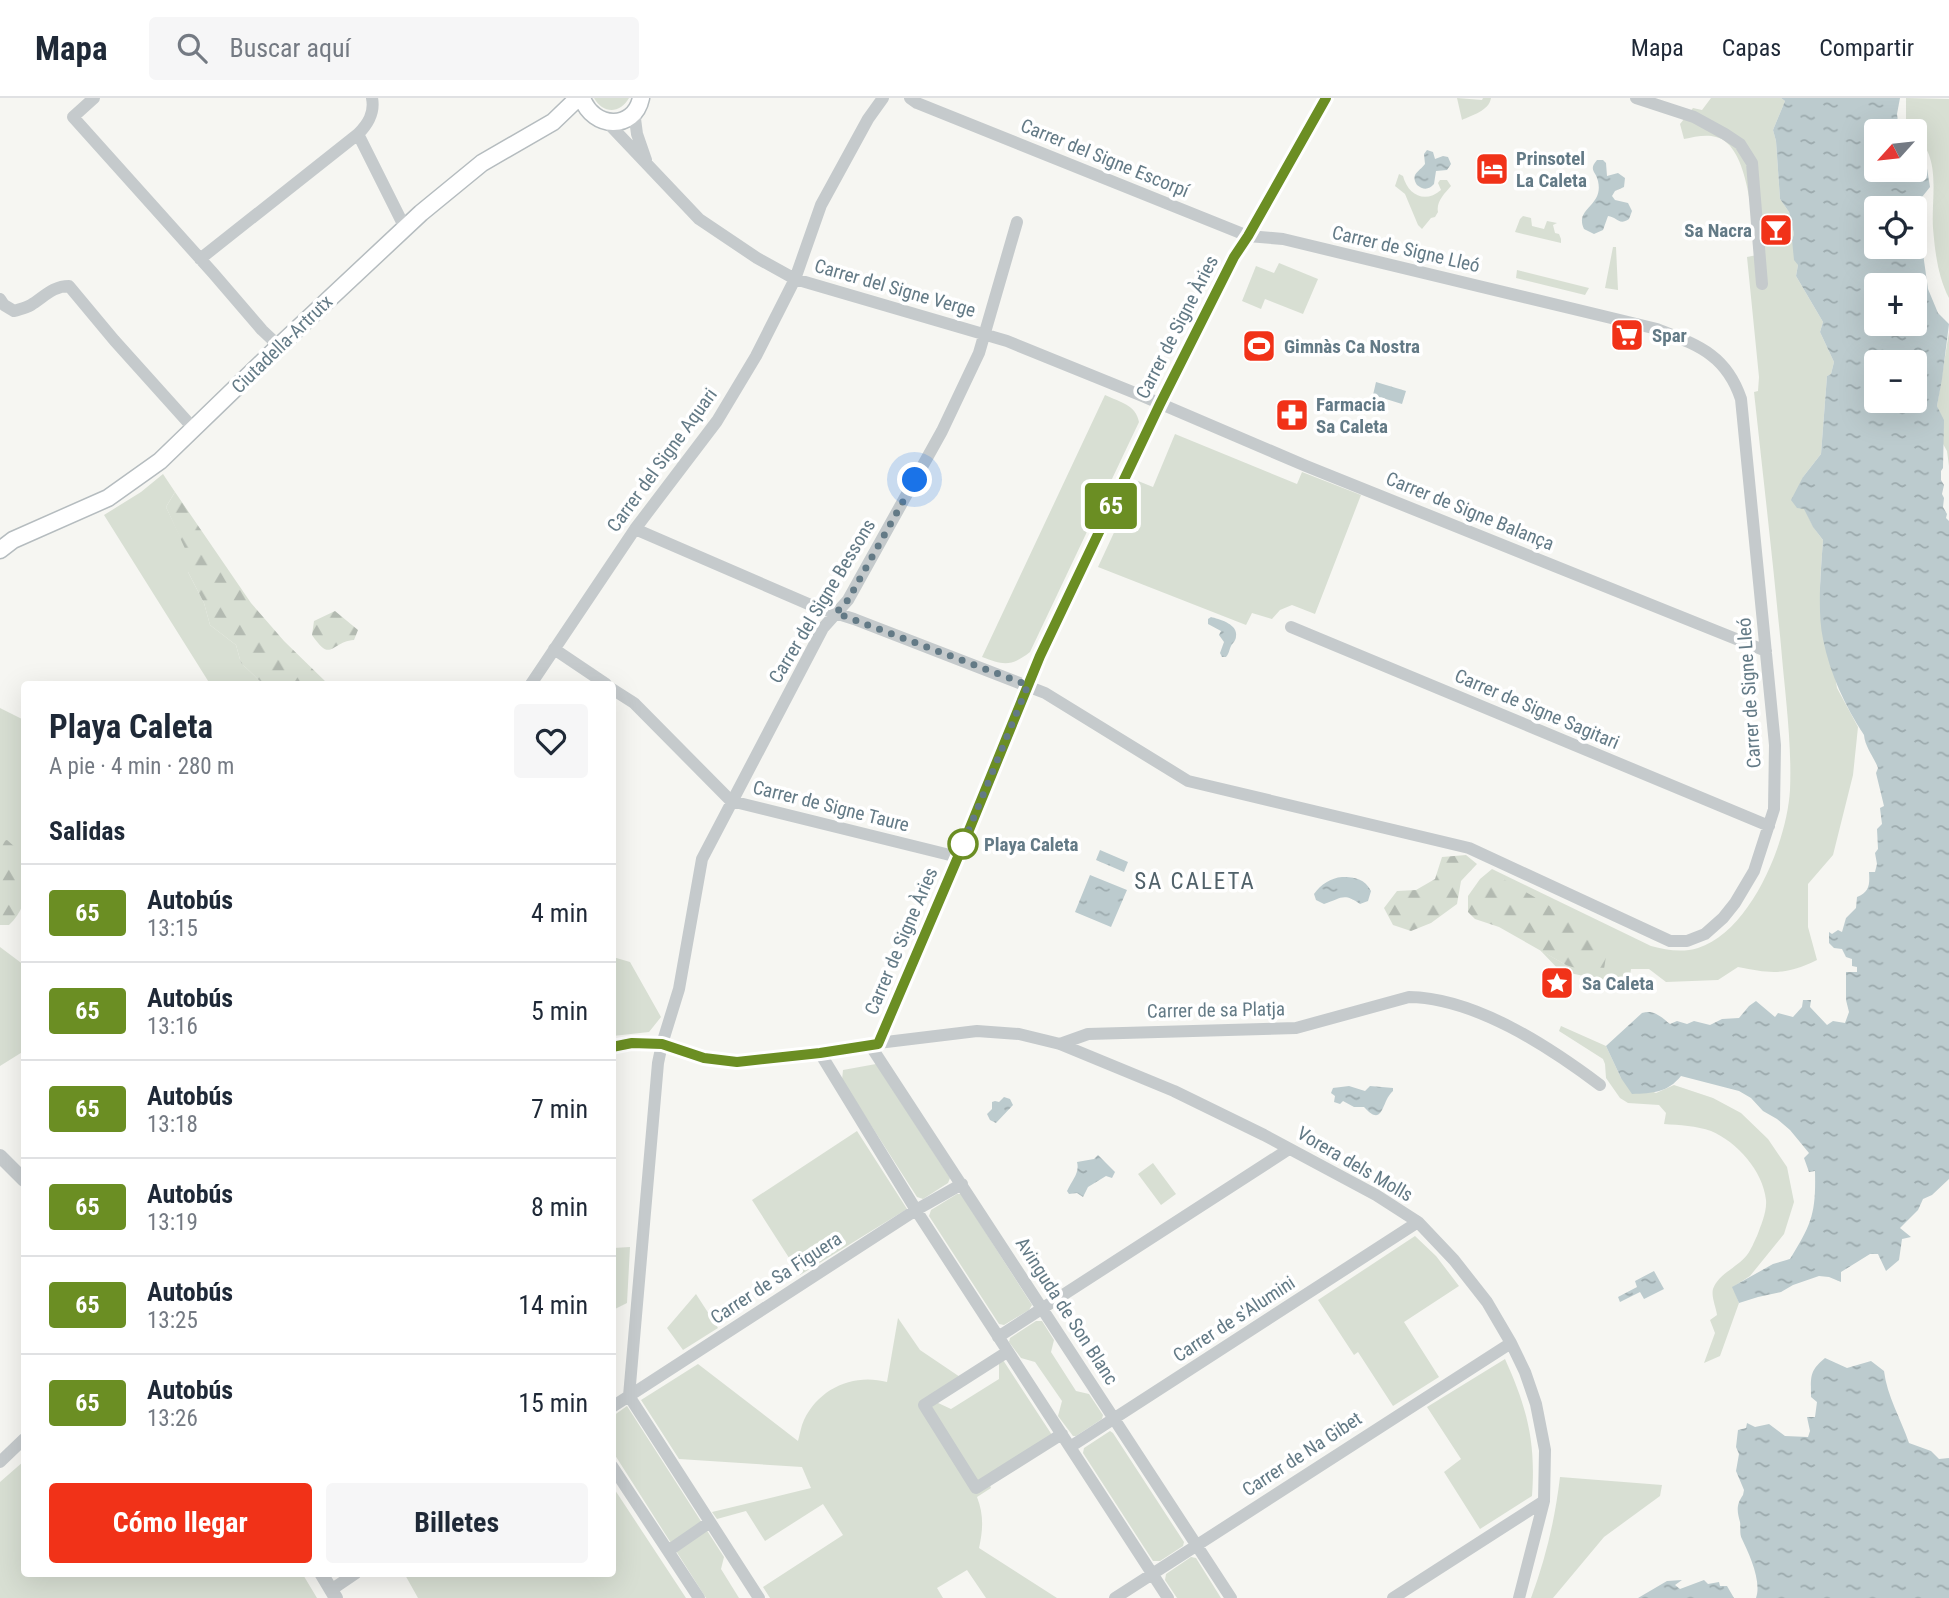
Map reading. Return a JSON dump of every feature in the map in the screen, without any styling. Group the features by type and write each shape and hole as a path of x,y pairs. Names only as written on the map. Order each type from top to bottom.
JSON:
{"main road":[{"path":"553,122 580,98 587,109 601,119"},
{"path":"553,122 576,117 622,121 631,115 637,104"},
{"name":"Ciutadella-Artrutx","path":"0,550 13,540 108,498 160,461 405,228 482,163 553,122"}],"street":[{"path":"94,98 74,117 279,346"},
{"path":"200,259 358,134 369,122 372,98"},
{"name":"Carrer del Signe Aquari","path":"533,681 635,529 717,421 756,356 795,279 821,205 868,119 883,98"},
{"name":"Carrer del Signe Escorpí","path":"910,98 1248,236"},
{"name":"Carrer de Signe Àries","path":"874,1044 958,857 1040,656 1160,404 1234,257 1326,98"},
{"path":"1636,98 1693,117 1740,144 1752,163 1762,284"},
{"name":"Carrer del Signe Verge","path":"637,104 637,134 647,164"},
{"name":"Carrer del Signe Verge","path":"601,119 699,219 757,258 795,279 1007,341 1160,404"},
{"path":"358,134 405,228"},
{"name":"Carrer del Signe Bessons","path":"629,1396 658,1063 679,989 702,859 823,628 848,600 942,431 979,353 1017,222"},
{"name":"Carrer de Signe Lleó","path":"635,529 813,606 1028,685 1075,710 1188,781 1469,848 1670,941 1687,941 1705,934 1735,903 1754,871 1774,808 1776,745 1741,399 1738,389 1721,362 1698,345 1645,326 1283,239 1248,236"},
{"path":"1,304 14,311 29,307 61,286 69,286 194,429"},
{"name":"Carrer de Signe Balança","path":"1160,404 1306,466 1766,651"},
{"name":"Carrer de Signe Sagitari","path":"1291,627 1769,826"},
{"path":"554,649 602,681"},
{"name":"Carrer de Signe Taure","path":"616,692 634,703 731,802 958,857"},
{"name":"Carrer de sa Platja","path":"1060,1044 1088,1034 1297,1028 1409,997 1425,997 1459,1006 1524,1035 1600,1085"},
{"name":"Vorera dels Molls","path":"616,1046 632,1043 662,1044 704,1058 737,1062 977,1031 1019,1034 1060,1044 1174,1091 1376,1195 1418,1222 1454,1260 1487,1302 1525,1373 1536,1404 1545,1450 1544,1501 1519,1598"},
{"name":"Avinguda de Son Blanc","path":"874,1044 1231,1598"},
{"path":"820,1053 916,1210 1168,1598"},
{"path":"998,1337 1289,1149"},
{"path":"0,1156 21,1177"},
{"name":"Carrer de Sa Figuera","path":"616,1404 916,1210 962,1184"},
{"name":"Carrer de s'Alumini","path":"1070,1447 1418,1222"},
{"name":"Carrer de Na Gibet","path":"1115,1598 1511,1343"},
{"path":"1007,1352 924,1405 976,1488 1062,1434"},
{"path":"629,1396 760,1598"},
{"path":"0,1462 21,1442"},
{"path":"616,1472 699,1598"},
{"path":"1393,1598 1544,1501"},
{"path":"668,1551 710,1522"},
{"path":"323,1577 333,1594 352,1577"}],"green space":[{"path":"594,98 629,98 621,107 612,110 602,107"},
{"path":"1457,98 1491,98 1484,109 1462,120"},
{"path":"1711,98 1781,98 1785,101 1773,130 1780,199 1789,212 1794,234 1792,240 1798,265 1796,276 1823,322 1820,332 1834,362 1831,374 1827,376 1821,454 1803,477 1805,503 1812,524 1823,540 1820,582 1837,688 1858,727 1853,775 1833,855 1808,884 1808,927 1817,960 1779,972 1738,967 1718,980 1666,982 1649,969 1631,969 1628,990 1560,971 1540,950 1566,965 1503,879 1480,879 1492,869 1651,946 1692,950 1717,938 1750,904 1774,858 1782,834 1790,790 1790,754 1754,392 1758,391 1759,377 1747,257 1757,255 1751,207 1743,170 1727,143 1712,136 1684,139 1680,124 1693,108 1702,110"},
{"path":"1906,98 1949,99 1949,298 1940,273 1935,246 1933,178 1927,151 1927,119 1906,119"},
{"path":"1399,174 1413,192 1423,197 1441,190 1438,183 1440,180 1447,180 1451,186 1439,201 1435,217 1422,229 1405,194 1395,186"},
{"path":"1523,216 1531,218 1532,226 1544,229 1547,221 1557,223 1553,225 1561,243 1515,232"},
{"path":"1613,247 1616,247 1618,290 1605,288"},
{"path":"1279,263 1318,279 1303,314 1265,299 1261,309 1242,301 1256,266 1274,273"},
{"path":"1517,270 1589,288 1585,295 1516,278"},
{"path":"1949,332 1949,466 1943,444 1943,420 1937,406"},
{"path":"1105,395 1131,408 1139,422 1030,652 1007,663 982,657"},
{"path":"1175,434 1297,484 1302,472 1361,495 1315,614 1292,605 1280,610 1272,619 1252,613 1246,625 1098,567 1138,481 1153,487"},
{"path":"163,474 175,492 166,507 188,553 188,572 204,603 210,625 236,645 241,663 260,681 208,681 104,515 141,492"},
{"path":"175,492 251,603 284,641 325,681 260,681 241,663 236,645 210,625 204,603 188,572 187,553 166,507"},
{"path":"335,611 358,630 354,640 328,650 312,635 314,621"},
{"path":"0,708 21,718 21,898 0,922"},
{"path":"7,840 21,852 21,909 9,925 0,925 0,842"},
{"path":"1466,855 1477,864 1461,881 1457,904 1431,923 1411,931 1393,925 1384,908 1397,891 1416,890 1435,879 1442,857"},
{"path":"1480,879 1503,879 1608,944 1604,969 1591,973 1566,965 1499,927 1475,919 1468,912 1468,896"},
{"path":"0,947 21,963 21,1053 0,1066"},
{"path":"616,958 630,962 661,1017 649,1032 616,1036"},
{"path":"1561,1026 1606,1046 1621,1078 1656,1093 1674,1085 1713,1098 1741,1113 1768,1139 1787,1167 1794,1202 1784,1234 1750,1276 1733,1287 1739,1303 1720,1356 1704,1363 1715,1333 1710,1320 1717,1315 1713,1289 1719,1279 1747,1255 1757,1236 1766,1205 1760,1179 1739,1150 1721,1136 1700,1128 1664,1124 1666,1113 1659,1105 1628,1103 1620,1098 1606,1078 1603,1059 1559,1031"},
{"path":"876,1064 950,1178 948,1183 923,1199 917,1197 842,1080 843,1070"},
{"path":"857,1131 907,1209 800,1275 752,1200"},
{"path":"1153,1163 1176,1194 1161,1205 1138,1174"},
{"path":"961,1194 1032,1305 1029,1310 1004,1325 999,1324 929,1216 931,1210"},
{"path":"1415,1236 1436,1256 1459,1286 1404,1322 1439,1377 1393,1406 1358,1352 1354,1355 1318,1300"},
{"path":"630,1247 627,1303 616,1308 616,1248"},
{"path":"696,1294 718,1328 683,1350 667,1328"},
{"path":"898,1318 920,1350 960,1377 936,1402 951,1409 999,1379 999,1362 1003,1360 1052,1435 987,1477 991,1488 977,1497 982,1522 979,1548 1057,1598 986,1598 967,1570 937,1588 943,1598 770,1598 763,1587 843,1535 823,1504 765,1541 746,1511 717,1519 712,1512 811,1488 802,1467 679,1459 641,1400 698,1364 798,1441 803,1422 819,1399 828,1392 850,1382 887,1382"},
{"path":"1036,1321 1042,1321 1054,1340 1051,1352 1076,1391 1089,1394 1103,1415 1102,1419 1076,1436 1073,1436 1058,1416 1062,1401 1035,1362 1021,1358 1009,1342 1010,1338"},
{"path":"1505,1359 1528,1425 1533,1458 1532,1496 1480,1529 1444,1472 1461,1459 1427,1407"},
{"path":"627,1406 724,1557 721,1569 739,1598 706,1598 616,1457 616,1414"},
{"path":"1110,1431 1184,1542 1183,1546 1160,1561 1153,1561 1083,1453 1084,1448"},
{"path":"21,1464 21,1577 304,1577 317,1598 0,1598 0,1482"},
{"path":"1560,1477 1662,1485 1660,1496 1604,1537 1553,1598 1531,1598 1549,1538"},
{"path":"616,1492 686,1598 418,1598 406,1577 616,1577"},
{"path":"1191,1557 1196,1558 1221,1598 1177,1598 1165,1580 1166,1574"}],"water":[{"path":"1781,98 1900,98 1898,119 1864,119 1864,182 1927,182 1927,168 1930,187 1923,196 1864,196 1864,259 1924,259 1926,273 1864,273 1864,336 1927,336 1927,282 1938,313 1949,324 1937,406 1944,420 1941,480 1944,485 1943,507 1949,521 1949,1179 1932,1195 1923,1199 1918,1210 1900,1228 1911,1237 1902,1239 1899,1260 1886,1271 1878,1254 1870,1254 1841,1272 1841,1282 1819,1276 1781,1292 1739,1303 1732,1287 1773,1264 1790,1259 1808,1227 1815,1185 1815,1171 1809,1172 1804,1158 1809,1153 1790,1130 1739,1091 1681,1076 1665,1089 1632,1094 1606,1046 1642,1013 1654,1013 1670,1024 1677,1021 1687,1024 1694,1021 1710,1025 1722,1019 1739,1018 1756,1001 1775,1017 1778,1013 1793,1017 1802,1007 1803,1000 1811,1000 1810,1007 1827,1025 1833,1021 1845,1023 1849,1012 1846,972 1857,972 1857,967 1852,966 1852,959 1846,957 1842,949 1834,948 1829,943 1829,932 1842,932 1846,918 1856,908 1857,897 1868,888 1869,872 1875,872 1877,864 1877,829 1882,824 1880,808 1884,806 1876,773 1878,768 1839,689 1823,639 1820,603 1823,540 1804,509 1797,508 1791,500 1803,477 1821,454 1827,376 1831,374 1834,362 1820,332 1823,322 1796,276 1798,265 1794,260 1794,234 1789,212 1780,199 1773,130 1785,101"},
{"path":"1427,150 1433,152 1435,159 1448,157 1451,164 1447,170 1436,171 1434,184 1426,189 1417,185 1414,178 1425,164 1424,154"},
{"path":"1597,160 1606,163 1607,176 1618,173 1625,178 1624,187 1615,191 1612,196 1615,200 1628,203 1632,211 1629,219 1623,222 1608,216 1603,230 1594,234 1584,229 1582,222 1599,190 1593,168"},
{"path":"1376,382 1406,391 1402,404 1373,395"},
{"path":"1211,617 1227,623 1236,632 1236,639 1226,657 1222,657 1220,653 1224,642 1219,635 1221,631 1208,624"},
{"path":"1100,850 1128,862 1124,872 1096,860"},
{"path":"1090,875 1127,890 1111,927 1075,912"},
{"path":"1342,877 1363,881 1371,891 1368,901 1360,904 1350,898 1342,898 1324,904 1316,900 1314,894 1320,887 1330,880"},
{"path":"1349,1086 1365,1091 1370,1086 1393,1088 1393,1091 1382,1111 1375,1115 1364,1107 1354,1107 1343,1101 1340,1104 1334,1102 1335,1096 1331,1093 1333,1088"},
{"path":"1004,1097 1010,1099 1013,1105 996,1123 990,1120 987,1114 992,1109 992,1102 999,1102"},
{"path":"1098,1155 1115,1172 1112,1178 1106,1176 1088,1187 1083,1197 1077,1193 1069,1194 1067,1191 1076,1173 1077,1162 1094,1159"},
{"path":"1654,1271 1664,1289 1644,1299 1640,1292 1620,1302 1618,1297 1637,1287 1635,1281"},
{"path":"1825,1358 1847,1368 1871,1361 1884,1371 1891,1398 1909,1443 1931,1451 1939,1459 1949,1458 1949,1598 1756,1598 1756,1576 1741,1537 1738,1511 1744,1490 1736,1471 1739,1454 1736,1447 1738,1430 1746,1428 1747,1423 1755,1427 1769,1424 1785,1436 1808,1437 1810,1431 1807,1417 1815,1417 1817,1402 1811,1397 1812,1375"},
{"path":"1682,1580 1675,1585 1680,1589 1704,1580 1708,1584 1719,1582 1720,1586 1727,1586 1734,1598 1638,1598 1667,1581"}],"bus line":[{"name":"65","path":"616,1046 632,1043 662,1044 704,1058 737,1062 878,1044 1040,656 1084,563 1234,257 1326,98"}],"place":[{"name":"Prinsotel La Caleta","path":"1492,169"},
{"name":"Sa Nacra","path":"1776,230"},
{"name":"Spar","path":"1627,335"},
{"name":"Gimnàs Ca Nostra","path":"1259,346"},
{"name":"Farmacia Sa Caleta","path":"1292,415"},
{"name":"Playa Caleta","path":"963,844"},
{"name":"Sa Caleta","path":"1557,983"}],"district":[{"name":"SA CALETA","path":"1195,881"}],"route":[{"path":"915,480 848,600 836,613 1028,685 963,844"}]}
